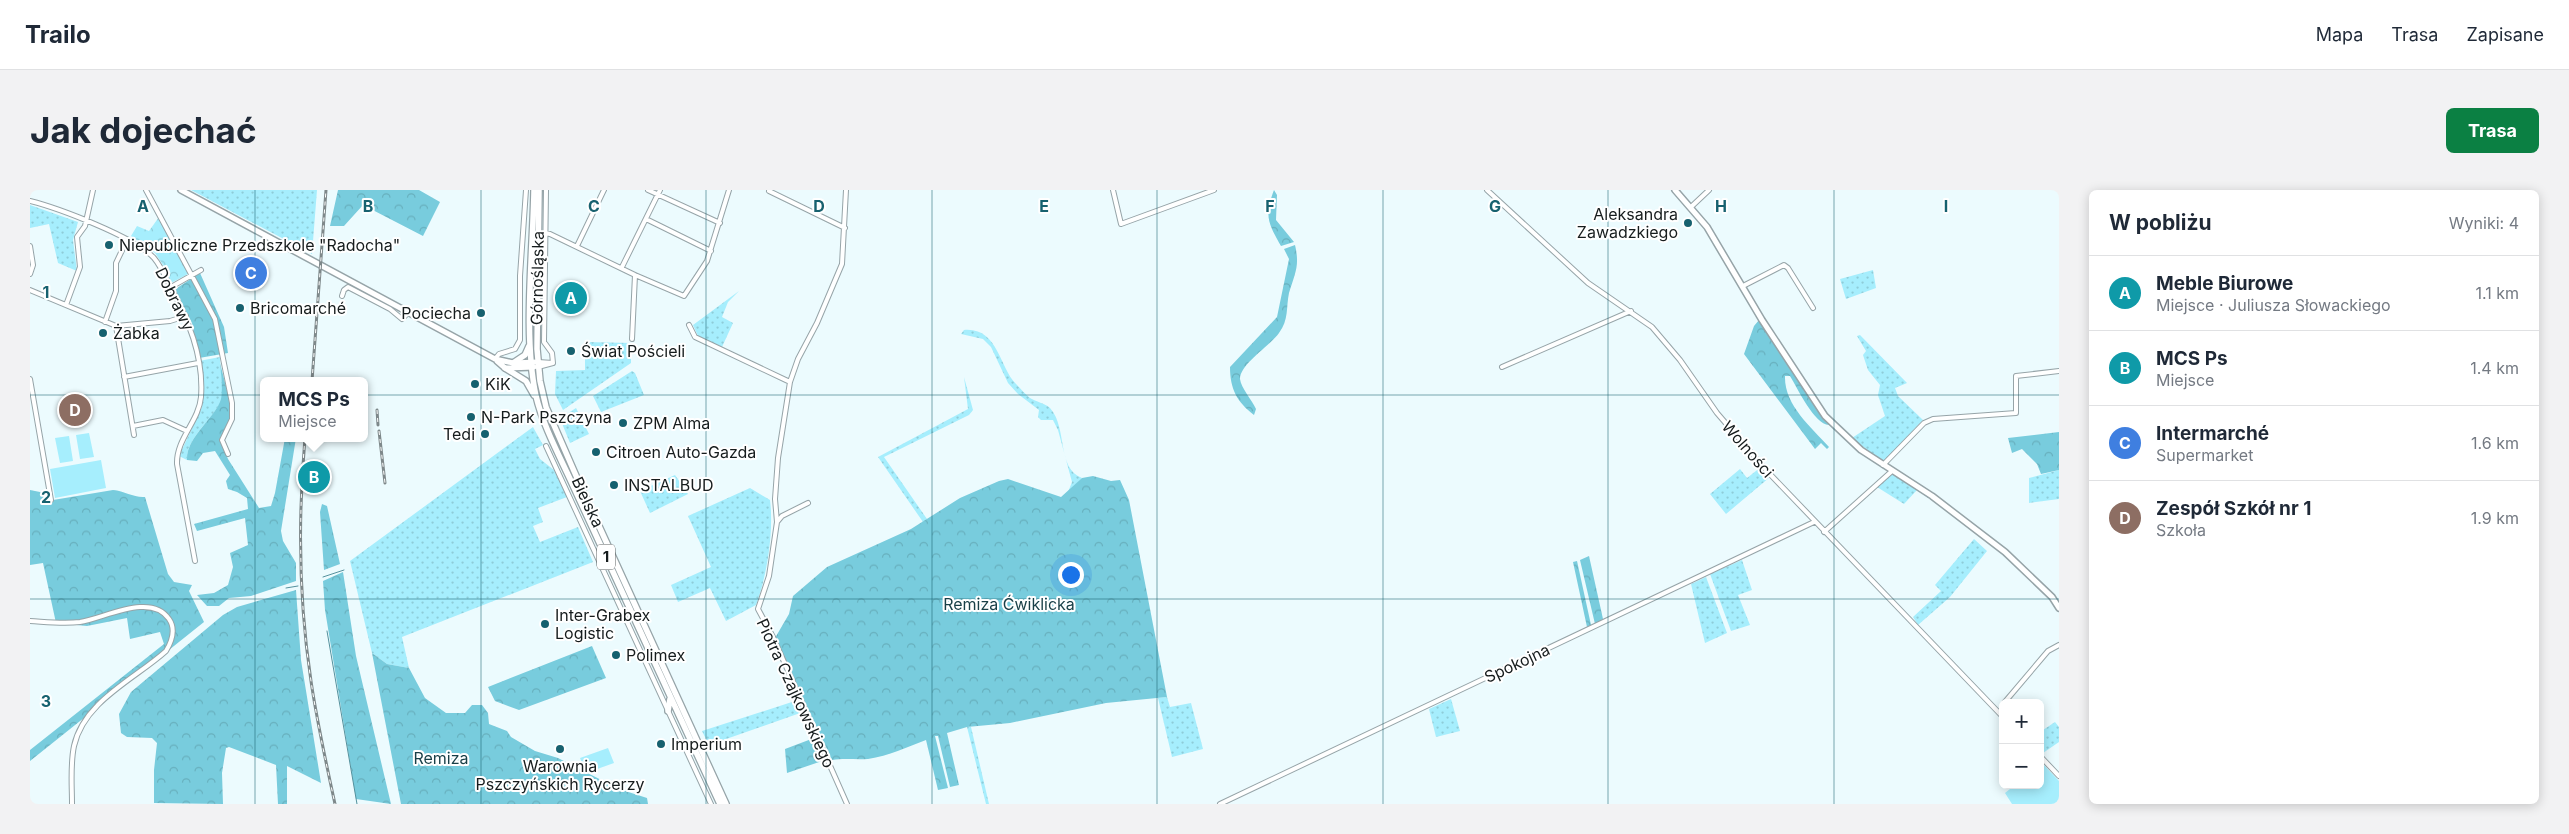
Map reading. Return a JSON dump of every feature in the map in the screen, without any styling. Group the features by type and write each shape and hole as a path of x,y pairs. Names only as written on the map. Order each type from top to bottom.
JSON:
{"main road":[{"name":"Górnośląska","path":"534,190 530,342 534,365"},
{"name":"Górnośląska","path":"534,365 539,190"},
{"path":"513,363 525,355 530,342"},
{"name":"Bielska","path":"534,365 537,398 554,444 670,697 685,722"},
{"name":"Bielska","path":"534,365 553,425 659,657 685,722"},
{"path":"506,368 526,381 537,398"},
{"path":"668,711 670,697"},
{"name":"1","path":"685,722 720,804"},
{"name":"1","path":"685,722 726,804"}],"street":[{"path":"66,305 80,267 77,237 86,222 93,190"},
{"path":"146,190 215,319 228,378 232,419 222,440 228,454"},
{"path":"181,190 495,359 506,368 553,363 552,353 544,342 546,190"},
{"path":"495,359 499,354 515,349 520,340 520,276 526,190"},
{"path":"577,246 604,190"},
{"path":"648,190 658,192 720,223"},
{"path":"545,234 550,234 577,246 635,275 684,296 702,270 711,251 729,190"},
{"name":"Piotra Czajkowskiego","path":"846,190 842,264 817,323 798,359 790,382 778,458 775,499 777,522 769,576 758,609 773,637 846,804"},
{"path":"1113,190 1121,224 1214,190"},
{"name":"Wolności","path":"1487,190 1588,284 1631,311 1652,327 1733,432 1814,522 1997,710"},
{"path":"1675,190 1707,227 1762,320 1825,416 1844,436 1883,465 1932,496 2005,552 2052,597 2059,608"},
{"path":"1691,207 1709,190"},
{"path":"769,191 845,228"},
{"path":"622,267 658,192"},
{"name":"Dobrawy","path":"30,201 49,206 128,240 154,258 186,316 193,333 198,363 200,400 197,412 179,448 177,464 195,561"},
{"path":"646,219 711,251"},
{"path":"105,322 116,291 116,263 128,240"},
{"path":"30,246 34,265 30,274"},
{"path":"1743,286 1784,266 1788,268 1813,308"},
{"path":"171,287 201,270"},
{"path":"632,339 635,275"},
{"path":"342,296 344,290 348,287 390,309 402,319 409,312"},
{"path":"30,290 116,326 170,321 186,316"},
{"path":"1502,367 1631,311"},
{"path":"689,325 695,337 790,382"},
{"path":"116,326 134,435"},
{"path":"495,359 534,365"},
{"path":"124,377 198,363"},
{"path":"1883,465 1924,423 1932,419 2016,413 2016,376 2059,371"},
{"path":"30,379 51,500"},
{"path":"132,426 163,420 187,431"},
{"path":"546,446 711,804"},
{"path":"1824,532 1892,470"},
{"path":"777,522 782,516 808,503"},
{"name":"Spokojna","path":"1220,804 1814,522"},
{"path":"2052,597 2059,595"},
{"path":"30,621 56,623 83,621 149,606 164,612 172,624 173,631 166,651 99,704 84,722 72,755 72,804"},
{"path":"2007,699 2048,652 2059,645"},
{"path":"659,657 665,654"},
{"path":"2044,760 2059,776"}],"green space":[{"path":"191,190 317,190 312,254"},
{"path":"338,190 419,190 440,202 423,236 363,205 344,226 330,226"},
{"path":"1274,190 1277,195 1276,220 1294,242 1281,246 1270,225 1268,213"},
{"path":"30,205 78,222 73,240 77,271 58,263 49,224 30,228"},
{"path":"159,217 188,274 171,283 164,271 165,268 155,253 131,236 137,226 149,231"},
{"path":"1295,245 1297,264 1282,328 1275,338 1250,361 1241,373 1241,383 1256,409 1254,415 1239,400 1233,388 1230,367 1277,317 1289,259 1284,249"},
{"path":"1873,270 1876,288 1846,299 1840,279"},
{"path":"200,273 224,327 228,353 199,358 192,323 174,290"},
{"path":"739,291 728,302 722,317 733,323 722,347 698,336 693,325"},
{"path":"1759,320 1829,423 1829,425 1823,423 1818,419 1807,405 1790,376 1785,376 1789,397 1794,406 1829,447 1827,449 1821,443 1815,449 1744,354 1754,326"},
{"path":"964,330 975,331 991,341 1010,377 1016,384 1030,398 1050,408 1059,426 1065,457 1058,430 1053,420 1041,420 1038,417 1039,410 1018,394 1008,383 991,347 983,339 961,334"},
{"path":"1860,335 1907,383 1895,388 1898,396 1923,420 1883,462 1852,438 1885,416 1878,395 1880,385 1868,370 1863,355 1866,351 1857,336"},
{"path":"585,342 631,343 631,363 563,410 555,394 556,371 585,370"},
{"path":"220,357 221,400 218,407 191,443 187,460 179,456 202,407 203,385 199,361"},
{"path":"220,363 230,402 231,420 222,445 228,459 259,508 271,506 284,442 295,442 281,531 283,541 296,563 296,581 251,596 229,598 219,606 207,606 197,595 214,593 228,585 233,567 230,553 248,545 245,518 197,531 194,524 248,509 247,498 228,489 226,481 230,475 215,451 203,453 197,461 187,460 191,443 218,406 221,399"},
{"path":"632,371 635,373 644,395 601,412 593,396"},
{"path":"964,377 973,410 969,415 884,457 927,519 923,522 878,457 968,409"},
{"path":"576,408 589,434 570,443 561,421 562,417"},
{"path":"533,427 543,445 535,449 540,459 554,470 567,497 538,508 543,522 533,526 540,542 578,527 593,562 402,637 409,668 387,664 372,653 350,561"},
{"path":"2059,432 2059,470 2041,474 2037,464 2022,449 2012,453 2008,438"},
{"path":"89,433 94,457 80,459 76,435"},
{"path":"69,436 73,461 60,463 55,438"},
{"path":"1065,457 1074,473 1082,478 1068,492 1072,482"},
{"path":"101,460 106,488 55,498 50,469"},
{"path":"1761,467 1770,477 1726,514 1710,494 1740,469 1747,478"},
{"path":"2059,470 2059,499 2029,503 2029,478"},
{"path":"1892,473 1929,497 1917,490 1904,504 1877,487"},
{"path":"675,475 688,494 650,513 640,491"},
{"name":"Remiza Ćwiklicka","path":"1093,476 1111,481 1120,480 1129,500 1167,697 1106,703 1010,723 967,727 947,733 959,785 950,787 938,736 935,736 948,788 938,790 926,740 876,758 832,760 775,638 789,614 793,596 827,567 911,529 960,498 999,481 1008,479 1061,497 1082,478"},
{"path":"750,488 770,500 771,525 766,567 756,605 726,621 710,588 678,602 671,585 711,567 688,516"},
{"path":"30,490 45,493 47,501 113,490 145,497 168,574 174,582 192,585 189,591 204,622 30,761 30,750 164,644 160,632 130,639 127,618 87,626 56,623 43,563 30,565"},
{"path":"322,504 327,506 340,564 324,570 320,512"},
{"path":"1974,539 1987,551 1950,597 1918,625 1913,617 1941,591 1935,585"},
{"path":"1589,556 1603,619 1595,624 1580,560"},
{"path":"1742,560 1752,590 1738,595 1750,625 1731,631 1710,574"},
{"path":"1577,561 1591,625 1587,627 1573,562"},
{"path":"343,572 356,656 391,804 356,799 325,610 323,581"},
{"path":"1706,577 1727,633 1705,643 1691,584"},
{"path":"296,590 301,660 321,783 287,766 287,804 278,804 276,765 229,747 226,748 222,773 223,804 154,803 154,770 157,743 152,738 127,737 121,733 119,714 131,692 223,615 237,607"},
{"path":"592,646 606,678 519,710 495,701 488,687"},
{"name":"Remiza","path":"372,653 387,664 409,668 425,698 446,713 465,713 472,705 482,705 488,713 489,724 507,731 511,737 535,751 558,758 619,789 647,798 648,804 401,804"},
{"path":"1167,697 1170,707 1191,703 1203,749 1172,757 1158,698"},
{"path":"1451,699 1460,731 1436,737 1429,709"},
{"path":"798,700 803,712 709,745 702,731"},
{"path":"2055,722 2059,727 2059,742 2044,752 2044,744 2044,729"},
{"path":"967,727 971,727 989,804 986,804"},
{"path":"814,738 825,760 787,773 785,749"},
{"path":"608,748 614,763 586,773 580,758"},
{"path":"2044,765 2059,781 2059,804 2012,804 2005,793 2010,789 2044,789"}],"waterway":[{"path":"323,577 344,570"},
{"path":"286,588 298,586"},
{"path":"327,631 357,804"}],"railway":[{"path":"312,377 326,190"},
{"path":"377,410 378,425"},
{"path":"379,431 385,483"},
{"path":"305,442 301,499 304,621 313,696 335,804"}],"place":[{"name":"Aleksandra Zawadzkiego","path":"1688,223"},
{"name":"Niepubliczne Przedszkole \"Radocha\"","path":"109,245"},
{"name":"Intermarché","path":"251,273"},
{"name":"Meble Biurowe","path":"571,298"},
{"name":"Bricomarché","path":"240,308"},
{"name":"Pociecha","path":"481,313"},
{"name":"Żabka","path":"103,333"},
{"name":"Świat Pościeli","path":"571,351"},
{"name":"KiK","path":"475,384"},
{"name":"Zespół Szkół nr 1","path":"75,410"},
{"name":"N-Park Pszczyna","path":"471,417"},
{"name":"ZPM Alma","path":"623,423"},
{"name":"Tedi","path":"485,434"},
{"name":"Citroen Auto-Gazda","path":"596,452"},
{"name":"MCS Ps","path":"314,477"},
{"name":"INSTALBUD","path":"614,485"},
{"name":"Inter-Grabex Logistic","path":"545,624"},
{"name":"Polimex","path":"616,655"},
{"name":"Imperium","path":"661,744"},
{"name":"Warownia Pszczyńskich Rycerzy","path":"560,749"}]}
